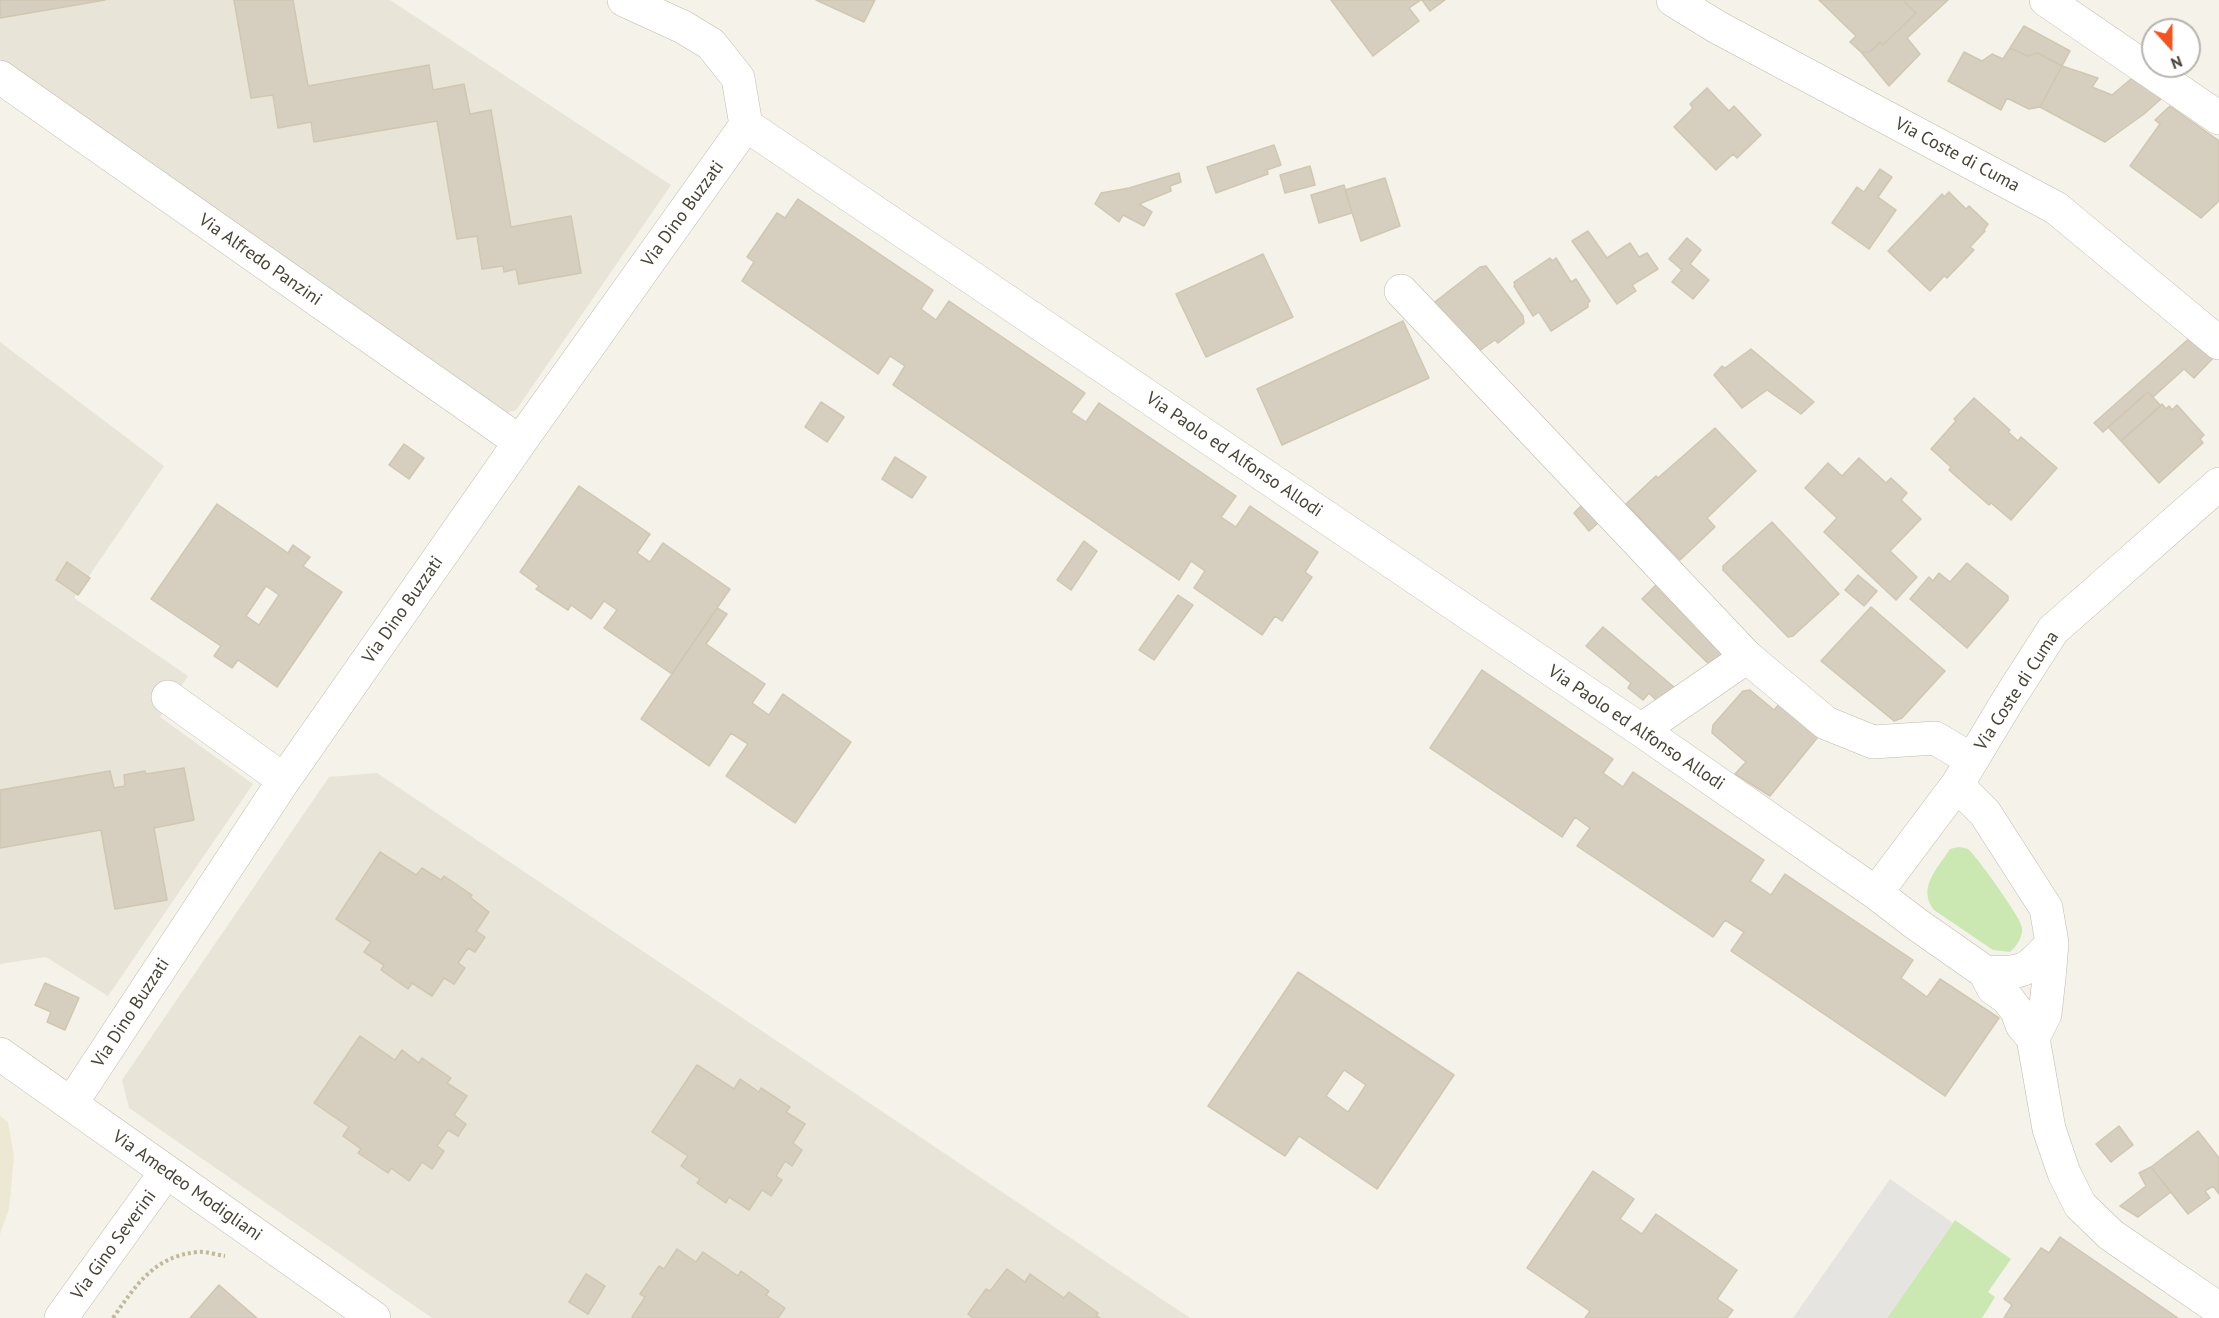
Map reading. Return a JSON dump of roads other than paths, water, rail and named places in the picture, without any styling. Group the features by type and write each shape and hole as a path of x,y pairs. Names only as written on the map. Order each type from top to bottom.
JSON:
{"street":[{"path":"624,0 683,27 711,44 738,78 746,125"},
{"name":"Via Coste di Cuma","path":"1673,0 1717,27 2056,208 2219,343"},
{"path":"2046,0 2219,118"},
{"name":"Via Alfredo Panzini","path":"0,77 520,442"},
{"name":"Via Dino Buzzati","path":"71,1104 284,780 520,442 746,125"},
{"name":"Via Paolo ed Alfonso Allodi","path":"746,125 1641,730 1876,892 1915,923 1985,972 1993,988 2007,998 2033,1038 2049,1130 2064,1173 2080,1205 2111,1235 2219,1309"},
{"path":"1401,291 1747,657 1826,723 1873,741 1935,738 1965,773 1985,813 2038,893 2050,921 2052,943 2044,1014 2033,1038"},
{"name":"Via Coste di Cuma","path":"1965,773 2010,696 2053,630 2219,484"},
{"path":"1641,730 1747,657"},
{"path":"168,697 284,780"},
{"path":"1876,892 1965,773"},
{"path":"1985,972 2011,973 2025,969 2038,960 2052,943"},
{"name":"Via Amedeo Modigliani","path":"0,1054 374,1318"},
{"name":"Via Gino Severini","path":"61,1318 166,1172"}]}
